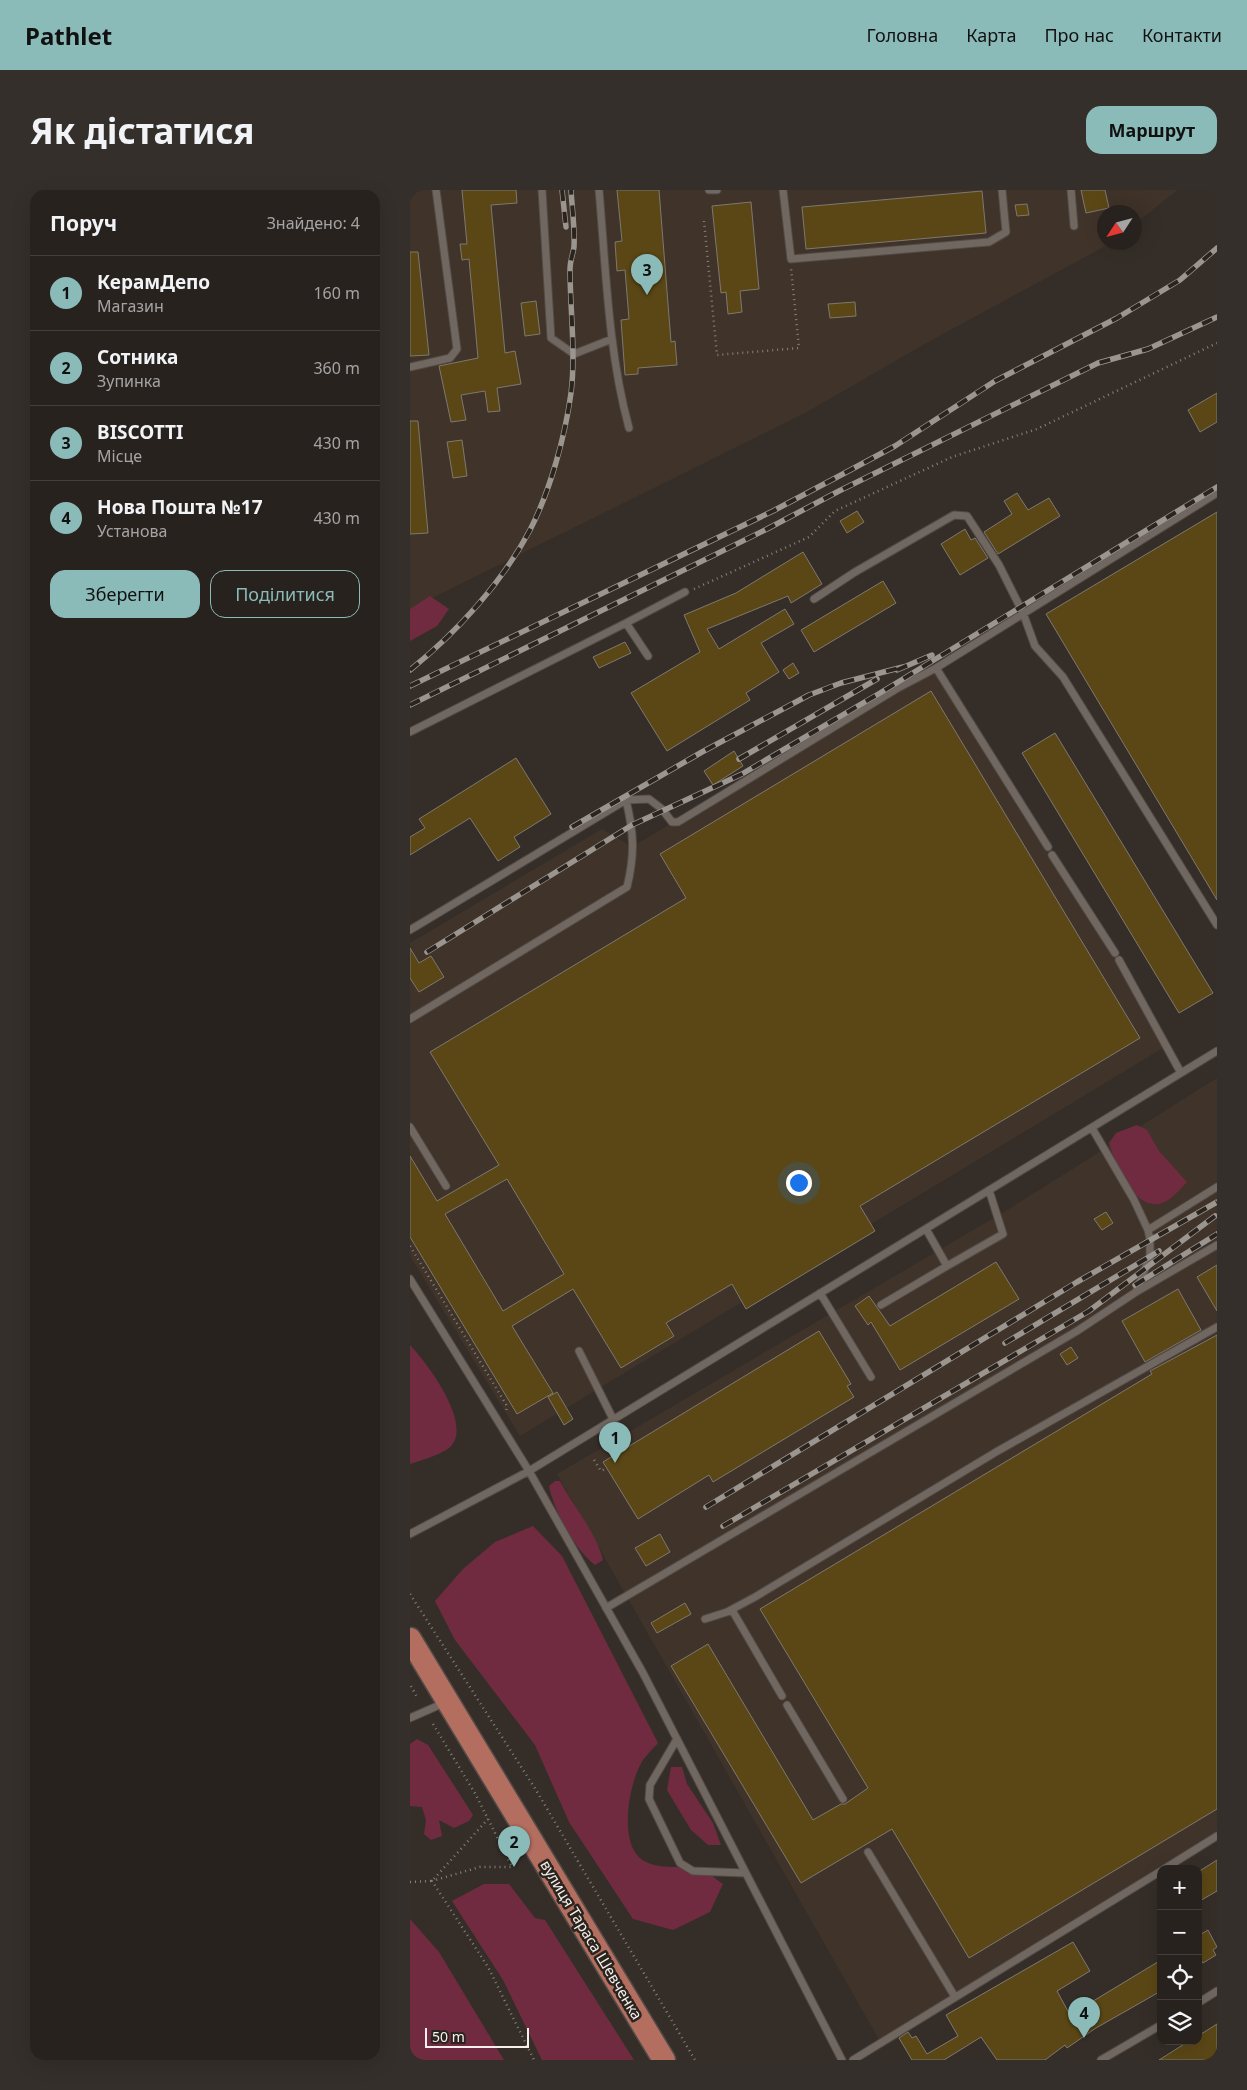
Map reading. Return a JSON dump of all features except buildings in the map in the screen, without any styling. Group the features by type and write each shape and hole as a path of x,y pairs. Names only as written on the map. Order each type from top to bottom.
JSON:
{"main road":[{"name":"вулиця Тараса Шевченка","path":"410,1639 664,2060"}],"lane":[{"path":"410,367 450,358 457,349 436,190"},
{"path":"542,190 551,338 574,354 612,339"},
{"path":"599,190 612,339 620,396 629,428"},
{"path":"709,190 717,190"},
{"path":"783,190 791,259 989,242 1006,232 1002,190"},
{"path":"1070,190 1074,226"},
{"path":"410,930 626,800 649,798 662,809 672,822 678,822 898,688 936,668 1217,493"},
{"path":"814,599 855,572 954,516 968,516 999,565 1024,613 1035,646 1062,677 1217,925"},
{"path":"410,732 685,592"},
{"path":"626,623 648,656"},
{"path":"936,668 1048,847"},
{"path":"410,1019 627,887 633,861 633,828 626,800"},
{"path":"1052,855 1115,953"},
{"path":"1119,960 1181,1073"},
{"path":"410,1534 528,1471 1217,1051"},
{"path":"410,1127 446,1186"},
{"path":"1092,1128 1134,1200 1148,1230 1150,1256 1136,1292"},
{"path":"1148,1230 1217,1188"},
{"path":"881,1306 1004,1234 989,1190"},
{"path":"926,1229 948,1266"},
{"path":"606,1608 1077,1332 1136,1292 1217,1245"},
{"path":"410,1279 528,1471 606,1608 677,1739 842,2060"},
{"path":"820,1293 871,1376"},
{"path":"705,1619 732,1610 996,1452 1217,1327"},
{"path":"579,1352 613,1419"},
{"path":"732,1610 782,1696"},
{"path":"410,1718 447,1701"},
{"path":"787,1705 843,1799"},
{"path":"677,1739 650,1785 648,1799 680,1863 694,1871 745,1873"},
{"path":"1170,1865 1217,1836"},
{"path":"868,1852 955,1997"},
{"path":"852,2060 1157,1873"},
{"path":"1201,2000 1217,1991"},
{"path":"1102,2060 1157,2027"}],"path":[{"path":"704,222 718,355 799,348 791,259"},
{"path":"685,592 810,537 835,510 952,457 1037,429 1217,343"},
{"path":"410,1246 507,1406 504,1419"},
{"path":"594,1460 601,1471 607,1468"},
{"path":"410,1594 536,1790 695,2060"},
{"path":"411,1686 418,1699"},
{"path":"410,1882 432,1881 480,1867 512,1867 476,1795 433,1724"},
{"path":"432,1881 488,1819"},
{"path":"432,1881 488,1967 534,2060"}],"shaded area":[{"path":"410,190 1177,190 1142,218 1142,205 1097,205 1098,250 928,342 807,412 410,609"},
{"path":"430,596 449,609 437,626 410,641 410,609"},
{"path":"938,663 1168,1045 520,1436 410,1256 410,943 602,829 632,847"},
{"path":"1217,1078 1217,1836 1170,1865 1157,1865 1157,1873 881,2043 557,1474 1004,1212"},
{"path":"1137,1125 1147,1130 1159,1151 1187,1182 1163,1203 1149,1203 1133,1192 1120,1172 1109,1143 1116,1133"},
{"path":"410,1345 427,1366 446,1395 453,1410 456,1425 455,1438 449,1448 435,1456 410,1464"},
{"path":"555,1481 560,1481 595,1539 603,1560 595,1565 580,1550 560,1518 549,1486"},
{"path":"533,1526 562,1556 658,1743 645,1758 633,1783 628,1813 630,1842 636,1853 644,1861 660,1866 700,1870 708,1873 723,1884 710,1912 673,1930 633,1919 569,1822 535,1745 455,1640 435,1601 463,1569 495,1542"},
{"path":"417,1739 428,1745 473,1815 469,1821 454,1828 439,1820 442,1836 431,1840 424,1834 426,1820 422,1807 410,1806 410,1744"},
{"path":"671,1767 682,1767 687,1784 713,1823 721,1845 708,1845 691,1830 667,1790"},
{"path":"484,1884 509,1884 535,1918 545,1920 634,2060 542,2060 503,1980 452,1901"},
{"path":"410,1919 439,1952 504,2060 410,2060"}],"railway":[{"path":"562,190 566,227"},
{"path":"410,670 444,640 492,588 519,550 530,530 550,481 565,427 571,393 573,347 570,263 574,247 571,190"},
{"path":"410,686 773,511 895,446 995,381 1117,318 1180,280 1217,248"},
{"path":"410,705 1098,363 1148,349 1217,317"},
{"path":"427,952 632,825 742,774 880,693 1217,487"},
{"path":"897,670 932,655"},
{"path":"572,827 702,752 809,695 841,683 903,667"},
{"path":"739,759 877,679"},
{"path":"706,1507 1077,1282 1217,1202"},
{"path":"723,1526 1089,1311 1215,1216"},
{"path":"1135,1285 1217,1234"},
{"path":"1005,1343 1159,1251"}],"place":[{"name":"BISCOTTI","path":"647,295"},
{"name":"КерамДепо","path":"615,1463"},
{"name":"Сотника","path":"514,1867"},
{"name":"Нова Пошта №17","path":"1084,2038"}]}
